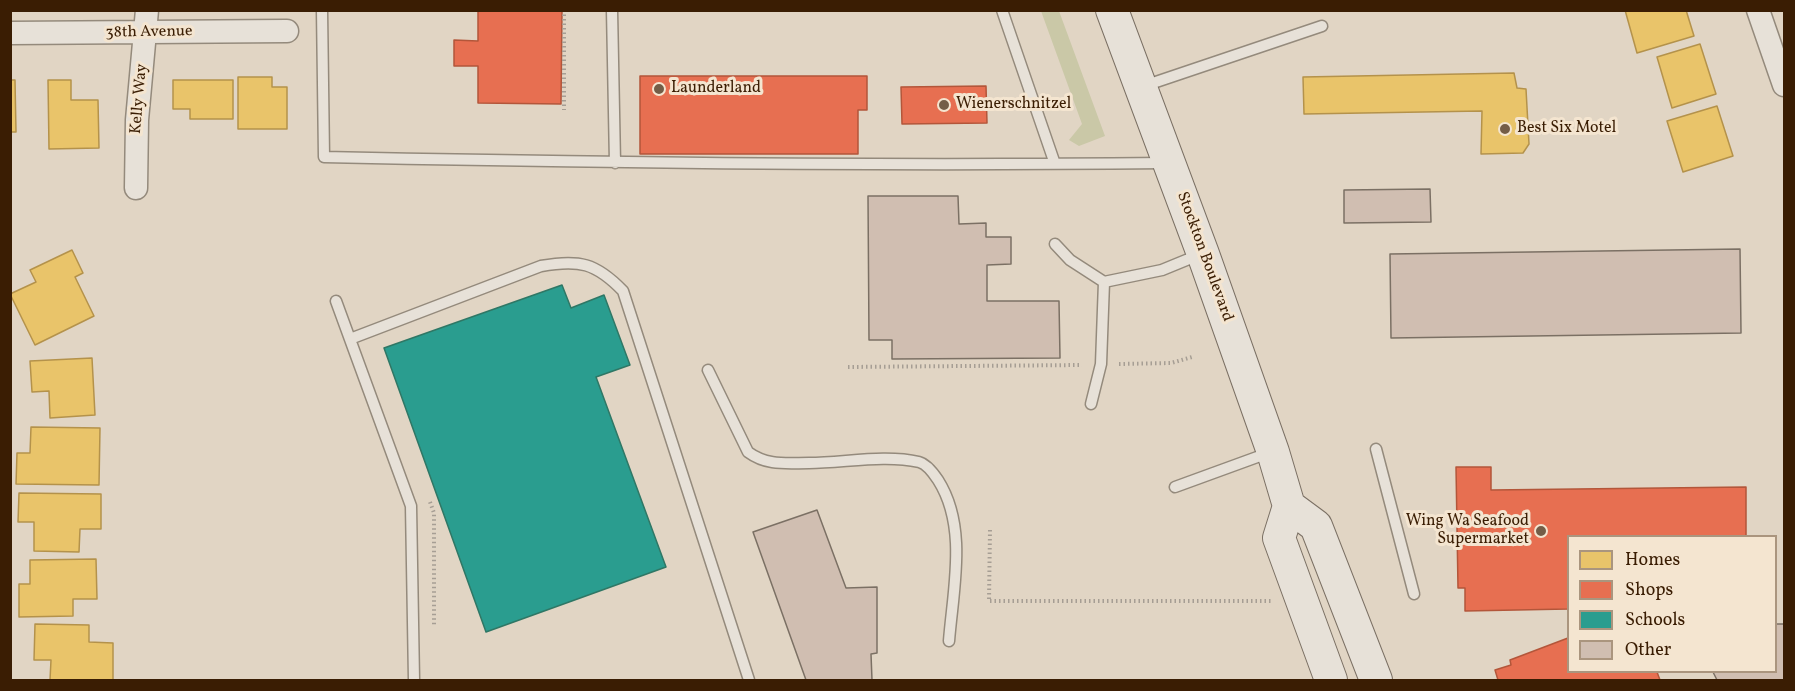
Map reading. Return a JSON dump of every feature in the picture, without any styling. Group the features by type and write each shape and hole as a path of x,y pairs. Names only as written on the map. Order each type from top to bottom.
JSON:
{"main road":[{"name":"Stockton Boulevard","path":"1112,10 1203,254 1273,452 1289,506"},
{"path":"1331,681 1279,538 1289,506 1316,526 1376,681"}],"street":[{"name":"Kelly Way","path":"136,188 137,120 147,10"},
{"path":"1758,10 1779,53 1785,85"},
{"name":"38th Avenue","path":"10,33 287,31"}],"lane":[{"path":"322,10 324,157 615,163 1169,163"},
{"path":"612,10 615,163"},
{"path":"1002,10 1055,164"},
{"path":"1140,87 1322,26"},
{"path":"1055,244 1070,260 1104,282 1162,270 1203,254"},
{"path":"350,339 541,266 564,262 605,273 623,291 748,681"},
{"path":"1091,404 1101,364 1104,282"},
{"path":"336,301 411,506 414,681"},
{"path":"708,370 748,452 769,464 900,460 921,462 933,473 950,498 957,545 949,641"},
{"path":"1376,449 1414,594"},
{"path":"1175,487 1273,452"}],"path":[{"path":"564,10 564,110"},
{"path":"848,367 1171,363 1192,357"},
{"path":"426,490 434,513 434,632"},
{"path":"990,530 989,602 1279,600"}],"shaded area":[{"path":"1041,11 1059,11 1105,136 1079,146 1069,140 1082,124"}],"building: Homes":[{"path":"1625,10 1686,10 1694,36 1637,53"},
{"path":"1700,44 1716,94 1672,108 1657,57"},
{"name":"Best Six Motel","path":"1514,73 1517,88 1526,89 1529,144 1523,153 1481,154 1482,111 1304,114 1303,77"},
{"path":"238,77 272,77 272,87 287,87 287,129 238,129"},
{"path":"10,80 15,80 16,132 10,132"},
{"path":"48,80 71,80 71,100 98,100 99,148 49,149"},
{"path":"173,80 233,80 233,119 190,119 190,109 173,109"},
{"path":"1717,106 1733,156 1683,172 1667,121"},
{"path":"72,250 83,273 75,277 94,316 35,345 10,294 36,282 30,270"},
{"path":"92,358 95,415 50,418 49,391 32,392 30,361"},
{"path":"31,427 100,428 99,485 16,484 17,453 30,453"},
{"path":"19,493 101,494 101,529 80,529 79,552 34,551 34,522 18,522"},
{"path":"96,559 97,599 73,599 73,616 19,617 19,584 30,584 30,560"},
{"path":"35,624 89,625 89,642 113,643 113,680 50,680 51,660 34,660"}],"building: Shops":[{"path":"478,10 562,10 561,104 478,103 478,66 454,66 454,40 478,41"},
{"path":"640,76 867,76 867,110 858,110 858,154 640,154"},
{"name":"Wienerschnitzel","path":"986,86 987,123 902,124 901,87"},
{"path":"1456,467 1491,467 1491,490 1746,487 1746,535 1567,535 1567,609 1465,611 1465,588 1458,588"},
{"path":"1567,638 1567,673 1657,673 1660,680 1498,680 1495,670 1511,665 1510,660"}],"building: Schools":[{"path":"562,285 571,308 604,295 630,365 596,377 666,567 486,632 384,348"}],"building: Other":[{"path":"1430,189 1431,222 1344,223 1344,190"},
{"path":"868,196 958,196 959,224 986,223 986,237 1011,237 1011,264 987,265 987,301 1059,301 1060,358 892,359 892,340 869,340"},
{"path":"1740,249 1741,333 1391,338 1390,254"},
{"path":"817,510 846,588 877,587 877,653 871,654 872,680 806,680 753,532"},
{"path":"1777,624 1784,624 1784,680 1717,680 1714,673 1777,673"}],"place":[{"name":"Launderland","path":"659,89"},
{"name":"Wienerschnitzel","path":"944,105"},
{"name":"Best Six Motel","path":"1505,129"},
{"name":"Wing Wa Seafood Supermarket","path":"1541,531"}]}
